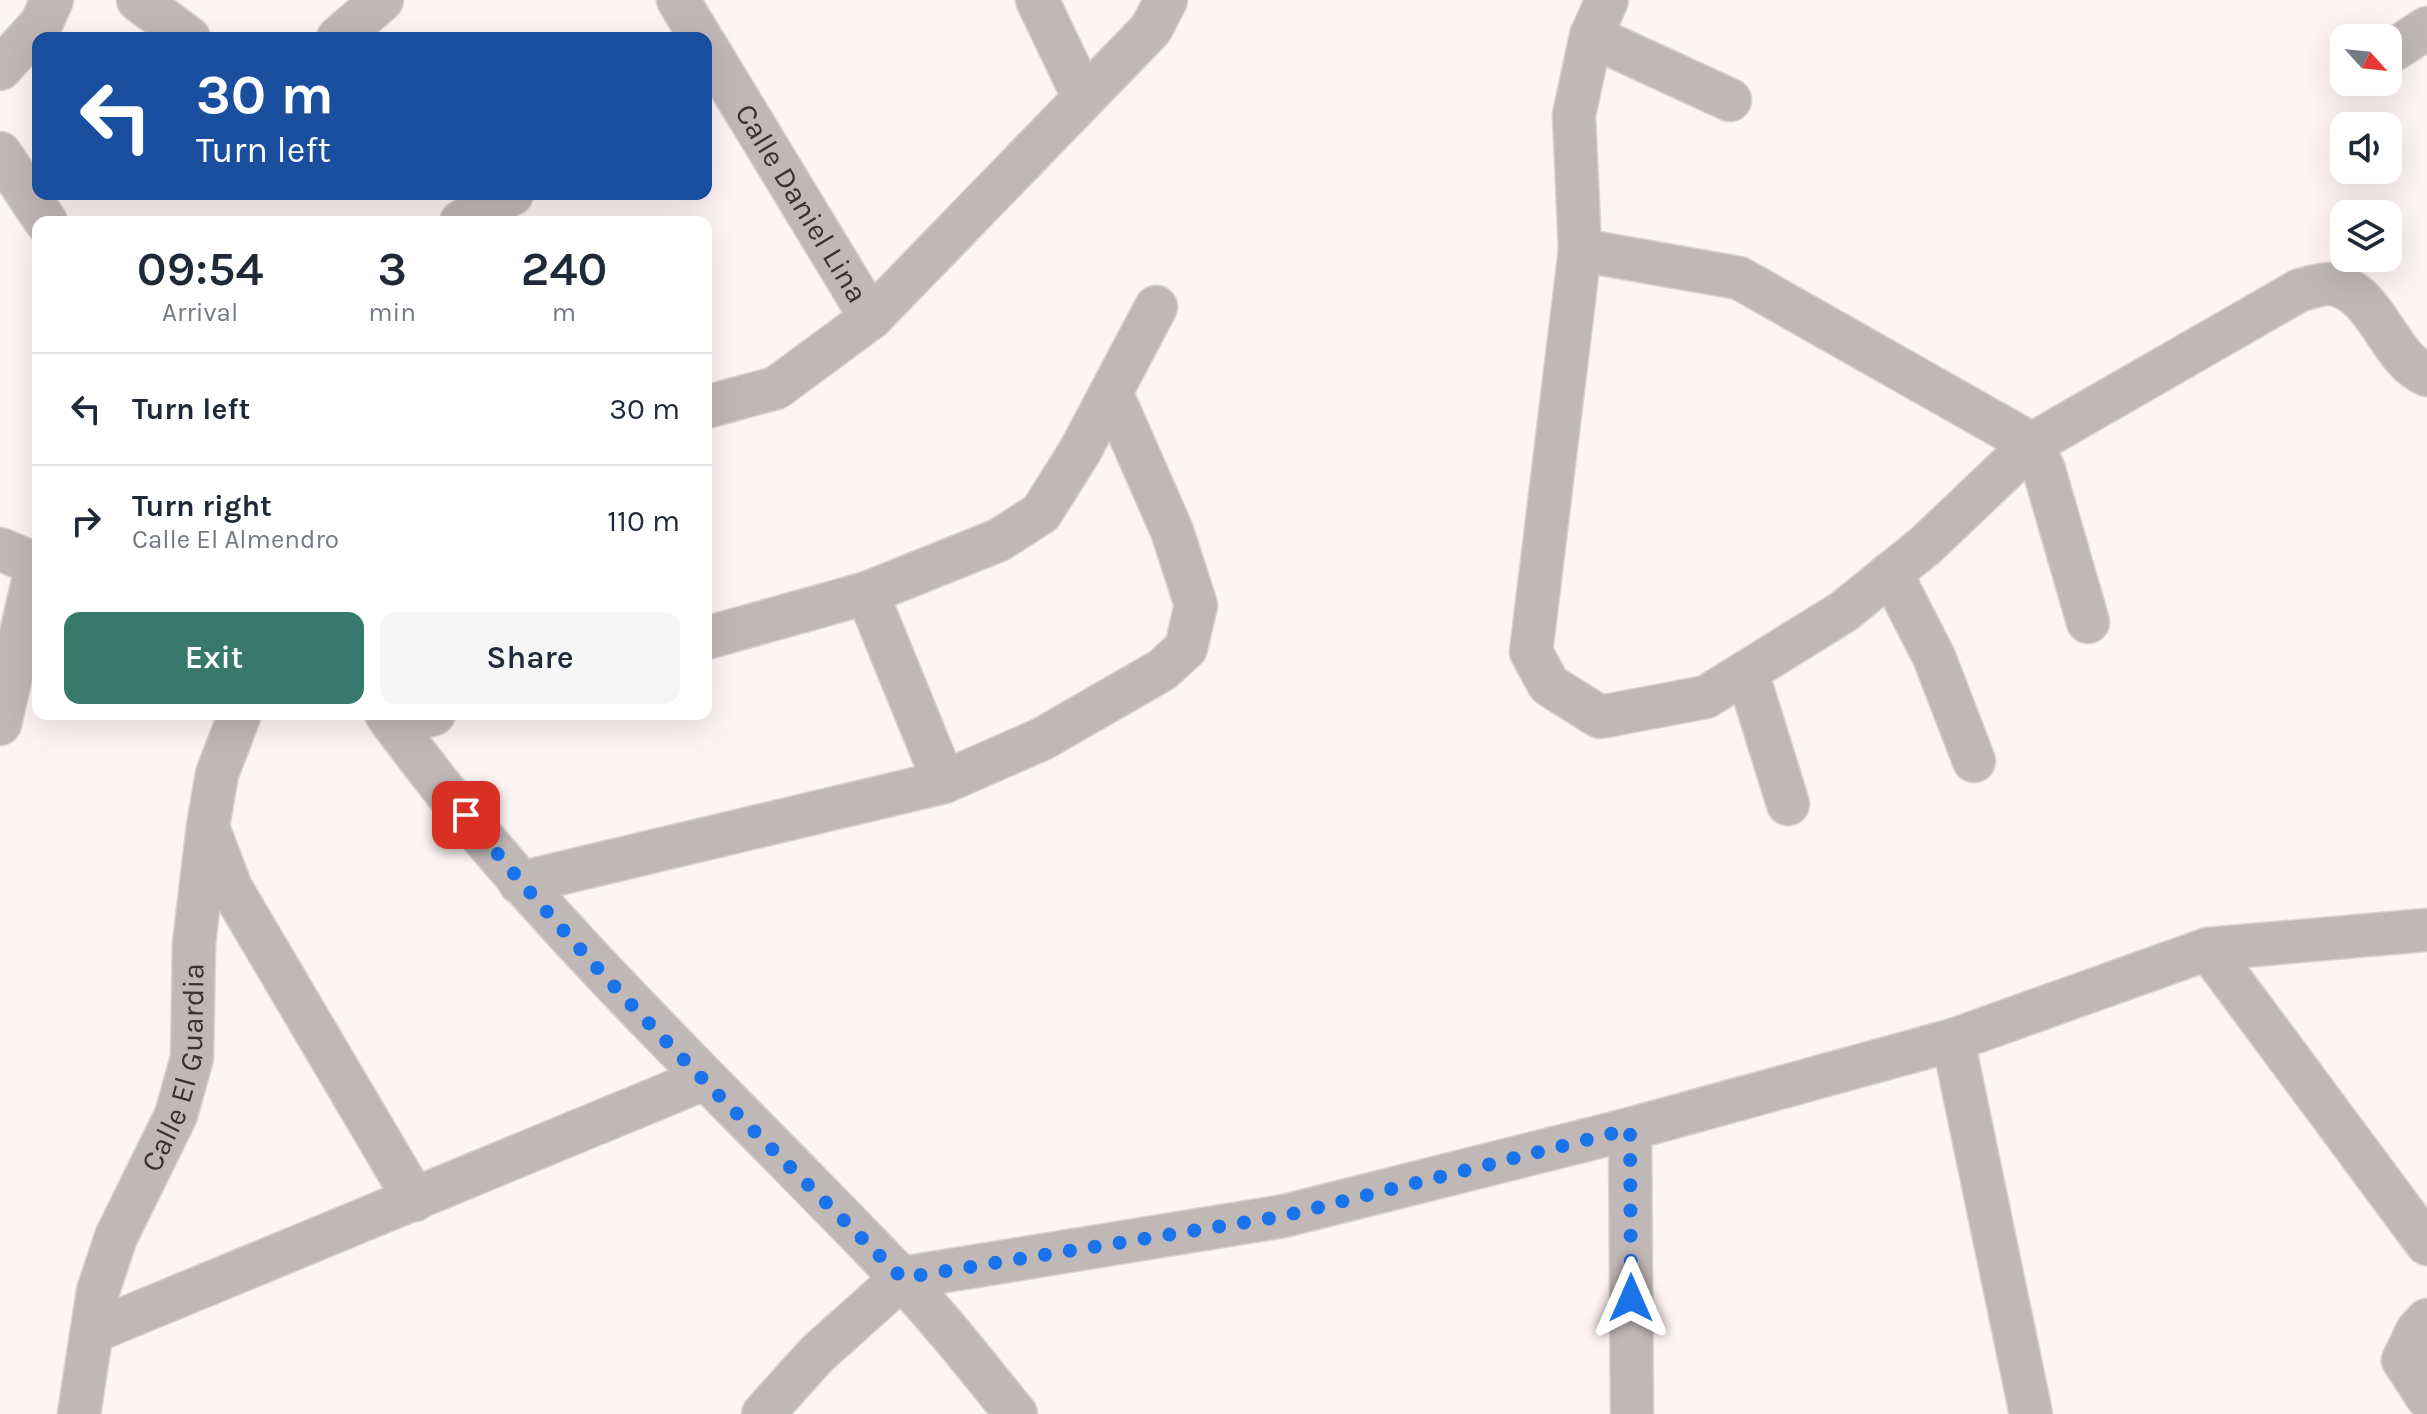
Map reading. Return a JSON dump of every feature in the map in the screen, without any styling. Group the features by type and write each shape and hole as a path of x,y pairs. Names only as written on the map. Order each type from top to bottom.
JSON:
{"street":[{"path":"34,32 52,0"},
{"path":"138,0 181,32"},
{"path":"345,32 382,0"},
{"path":"678,0 697,32"},
{"path":"1037,0 1084,98"},
{"path":"712,405 776,388 871,318 1151,29 1166,0"},
{"path":"1730,100 1599,18 1574,115 1580,250 1531,652 1549,685 1600,717 1706,697 1747,672 1843,612 1926,545 2032,444 2300,290 2331,284 2360,298 2412,368 2427,375"},
{"path":"0,69 32,34"},
{"name":"Calle Daniel Lina","path":"712,56 871,318"},
{"path":"0,153 42,216"},
{"path":"472,216 501,200"},
{"path":"1580,250 1739,278 2032,444 2044,470 2088,622"},
{"path":"712,636 867,593 999,540 1041,513 1156,307"},
{"path":"520,883 944,782 1042,739 1162,670 1186,648 1196,605 1172,531 1111,392"},
{"path":"0,724 24,558"},
{"path":"1891,573 1934,657 1974,761"},
{"path":"867,593 944,782"},
{"path":"1747,672 1788,804"},
{"name":"Calle El Guardia","path":"79,1414 98,1291 116,1237 176,1115 192,1058 194,944 208,826 217,774 238,720"},
{"path":"390,720 520,883 704,1079 902,1278 1016,1414"},
{"path":"208,826 231,888 415,1200"},
{"path":"763,1414 817,1354 902,1278 1284,1216 1630,1129 1953,1040 2208,949 2427,930"},
{"path":"2208,949 2427,1244"},
{"path":"1953,1040 2031,1414"},
{"path":"92,1332 704,1079"},
{"path":"1630,1129 1632,1414"},
{"path":"2427,1320 2417,1331 2403,1360 2427,1397"}],"route":[{"path":"466,815 520,883 704,1079 902,1278 1284,1216 1630,1129 1631,1298"}]}
